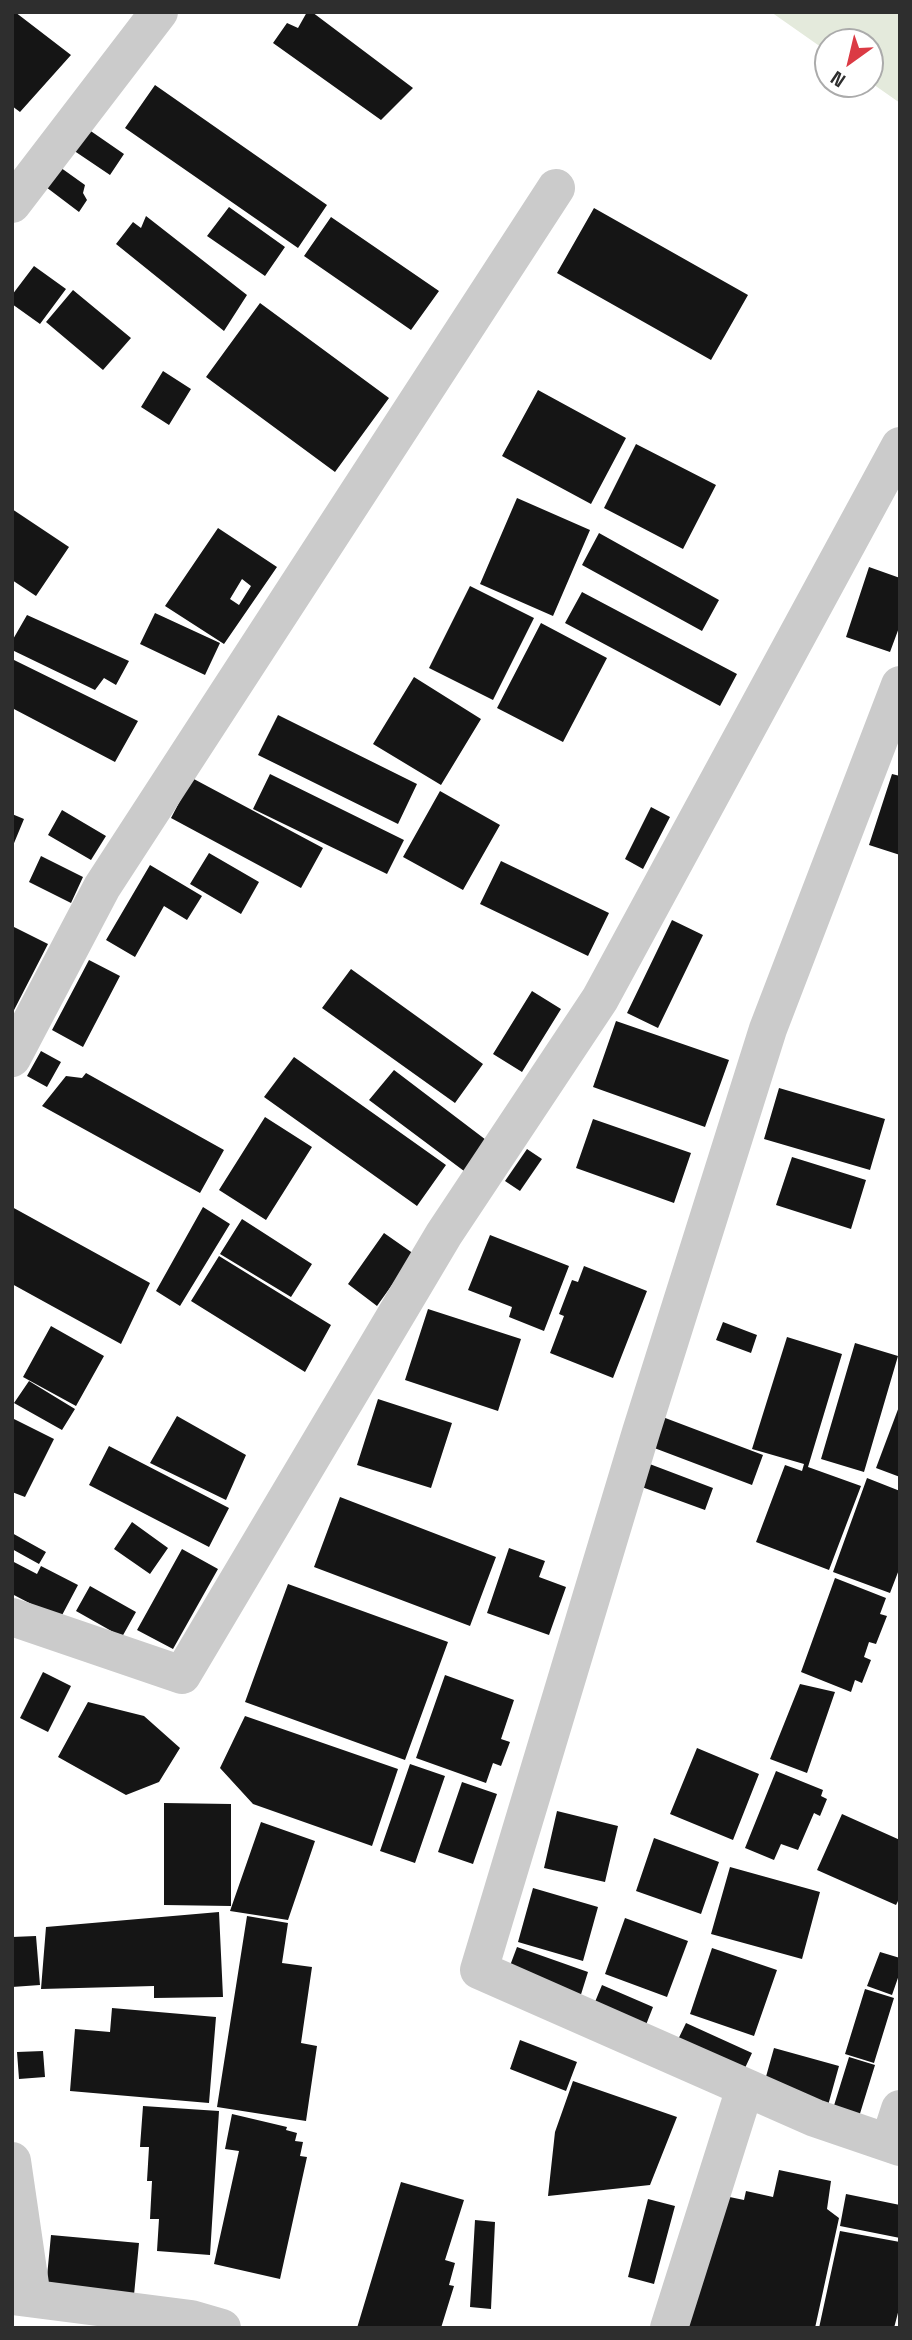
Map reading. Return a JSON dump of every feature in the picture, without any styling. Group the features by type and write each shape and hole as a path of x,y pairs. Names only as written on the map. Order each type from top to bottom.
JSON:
{"street":[{"path":"12,204 159,12"},
{"path":"12,1058 102,887 556,188"},
{"path":"12,1617 182,1675 444,1234 600,999 900,446"},
{"path":"896,2133 815,2118 479,1970 637,1445 768,1029 900,685"},
{"path":"669,2328 746,2088"},
{"path":"12,2161 22,2297 191,2319 222,2328"}],"shaded area":[{"path":"771,12 900,12 900,103 884,92 884,28 814,28 814,42"}],"building":[{"path":"12,12 71,55 20,112 12,106"},
{"path":"307,12 312,12 413,88 381,120 273,43 287,23 298,28"},
{"path":"155,85 327,205 298,248 125,128"},
{"path":"82,125 124,154 110,175 67,146"},
{"path":"57,165 85,185 83,193 87,200 79,212 42,184"},
{"path":"229,207 285,247 265,276 207,236"},
{"path":"594,208 748,295 711,360 557,273"},
{"path":"146,216 247,295 224,331 116,244 133,222 141,228"},
{"path":"331,217 439,291 411,330 304,256"},
{"path":"34,266 66,289 40,324 12,304 12,295"},
{"path":"73,290 131,338 103,370 46,322"},
{"path":"260,303 389,398 335,472 206,377"},
{"path":"163,371 191,389 169,425 141,407"},
{"path":"538,390 626,438 591,504 502,456"},
{"path":"636,444 716,485 683,549 604,508"},
{"path":"517,498 590,530 553,616 480,584"},
{"path":"12,509 69,547 36,596 12,580"},
{"path":"218,528 277,567 224,644 165,606","holes":["242,579 251,586 239,605 230,599"]},
{"path":"599,533 719,600 702,631 582,565"},
{"path":"869,567 900,578 900,625 890,652 846,637"},
{"path":"470,586 534,618 493,700 429,668"},
{"path":"582,592 737,674 720,706 565,623"},
{"path":"155,613 220,643 205,675 140,644"},
{"path":"27,615 129,661 116,685 104,678 95,690 12,650 12,641"},
{"path":"541,623 607,658 563,742 497,708"},
{"path":"12,659 138,721 115,762 12,708"},
{"path":"414,677 481,719 441,785 373,744"},
{"path":"278,715 417,784 398,824 258,755"},
{"path":"270,774 404,840 387,874 253,809"},
{"path":"892,774 900,776 900,855 869,845"},
{"path":"192,778 323,848 301,888 171,818"},
{"path":"440,791 500,825 463,890 403,857"},
{"path":"651,807 670,817 643,869 625,859"},
{"path":"62,810 106,836 91,860 48,835"},
{"path":"12,814 24,819 12,848"},
{"path":"209,853 259,882 241,914 190,884"},
{"path":"41,856 83,877 71,903 29,882"},
{"path":"501,861 609,913 588,956 480,904"},
{"path":"150,865 202,896 187,920 164,906 135,957 106,940"},
{"path":"672,920 703,935 658,1028 627,1013"},
{"path":"12,926 48,944 12,1014"},
{"path":"89,960 120,976 83,1047 52,1030"},
{"path":"351,969 483,1064 455,1103 322,1008"},
{"path":"532,991 561,1009 522,1072 493,1054"},
{"path":"616,1021 729,1060 705,1127 593,1087"},
{"path":"41,1051 61,1062 47,1087 27,1076"},
{"path":"294,1057 446,1165 417,1206 264,1097"},
{"path":"394,1070 490,1143 468,1174 369,1100"},
{"path":"86,1073 224,1150 200,1193 42,1106 66,1076 82,1078"},
{"path":"779,1088 885,1119 870,1170 764,1139"},
{"path":"265,1117 312,1147 266,1220 219,1190"},
{"path":"593,1119 691,1153 674,1203 576,1168"},
{"path":"527,1149 542,1159 520,1191 505,1181"},
{"path":"792,1157 866,1180 851,1229 776,1205"},
{"path":"12,1207 150,1283 121,1344 12,1284"},
{"path":"203,1207 230,1224 180,1306 156,1291"},
{"path":"242,1219 312,1264 291,1297 220,1254"},
{"path":"384,1233 414,1254 377,1306 348,1284"},
{"path":"490,1235 569,1266 544,1331 509,1317 512,1307 468,1290"},
{"path":"219,1256 331,1325 305,1372 191,1301"},
{"path":"584,1266 647,1291 613,1378 550,1353 564,1316 559,1314 572,1280 578,1282"},
{"path":"428,1309 521,1339 498,1411 405,1380"},
{"path":"723,1322 757,1335 751,1353 716,1340"},
{"path":"51,1326 104,1356 76,1406 23,1377"},
{"path":"787,1337 842,1354 808,1467 861,1486 829,1570 756,1542 785,1465 802,1471 804,1464 752,1449"},
{"path":"855,1343 898,1356 864,1472 821,1459"},
{"path":"29,1381 75,1409 62,1430 14,1403"},
{"path":"378,1399 452,1423 431,1488 357,1465"},
{"path":"900,1404 900,1477 876,1468"},
{"path":"177,1416 246,1455 226,1500 150,1463"},
{"path":"660,1416 763,1455 752,1485 649,1446"},
{"path":"12,1418 54,1439 25,1497 12,1492"},
{"path":"109,1446 229,1508 209,1547 89,1485"},
{"path":"647,1463 713,1488 705,1510 639,1486"},
{"path":"867,1478 900,1491 900,1567 890,1593 833,1572"},
{"path":"340,1497 496,1557 470,1626 314,1567"},
{"path":"132,1522 168,1548 150,1574 114,1549"},
{"path":"12,1533 46,1552 39,1564 12,1549"},
{"path":"509,1548 545,1561 539,1577 566,1587 549,1635 487,1613"},
{"path":"182,1549 218,1569 173,1649 137,1630"},
{"path":"12,1561 37,1574 41,1566 78,1585 60,1619 12,1594"},
{"path":"835,1578 886,1598 880,1614 887,1616 876,1644 869,1642 864,1657 871,1660 862,1683 855,1680 851,1692 801,1672"},
{"path":"288,1584 448,1642 405,1760 245,1702"},
{"path":"90,1586 136,1612 122,1637 76,1611"},
{"path":"43,1672 71,1686 48,1732 20,1718"},
{"path":"445,1675 514,1700 501,1739 510,1742 501,1766 493,1763 486,1783 416,1758"},
{"path":"800,1684 835,1692 807,1773 770,1759"},
{"path":"88,1702 144,1716 180,1748 159,1782 126,1795 58,1757"},
{"path":"245,1716 398,1769 372,1846 253,1804 220,1768"},
{"path":"697,1748 759,1774 733,1840 670,1814"},
{"path":"410,1764 445,1776 415,1863 380,1851"},
{"path":"776,1771 823,1790 821,1796 827,1799 820,1816 814,1813 798,1850 781,1844 774,1860 745,1848"},
{"path":"462,1782 497,1794 473,1864 438,1852"},
{"path":"164,1803 231,1804 231,1906 164,1905"},
{"path":"557,1811 618,1826 605,1882 544,1868"},
{"path":"842,1814 900,1840 900,1897 896,1905 817,1870"},
{"path":"261,1822 315,1841 288,1920 230,1911"},
{"path":"654,1838 719,1862 701,1914 636,1891"},
{"path":"730,1867 820,1892 802,1959 711,1934"},
{"path":"533,1888 598,1907 583,1961 518,1942"},
{"path":"219,1912 223,1997 154,1998 154,1986 41,1989 46,1927"},
{"path":"247,1916 288,1923 282,1963 312,1967 301,2043 317,2046 306,2121 217,2107"},
{"path":"625,1918 688,1941 667,1997 605,1974"},
{"path":"36,1936 40,1985 12,1987 12,1937"},
{"path":"517,1947 588,1972 578,2004 505,1979"},
{"path":"712,1948 777,1970 754,2036 690,2014"},
{"path":"880,1952 900,1958 900,1972 892,1995 867,1986"},
{"path":"602,1985 653,2007 642,2035 590,2014"},
{"path":"865,1989 894,1998 874,2063 845,2054"},
{"path":"112,2008 216,2017 209,2103 70,2091 75,2029 110,2032"},
{"path":"686,2023 752,2053 738,2083 672,2052"},
{"path":"520,2040 577,2062 566,2091 510,2069"},
{"path":"774,2048 839,2066 827,2109 762,2091"},
{"path":"43,2051 45,2077 19,2079 17,2052"},
{"path":"849,2057 875,2065 858,2120 832,2112"},
{"path":"573,2081 677,2117 650,2185 548,2196 555,2132"},
{"path":"143,2106 219,2111 210,2255 157,2251 159,2219 150,2219 152,2181 147,2181 149,2147 140,2147"},
{"path":"232,2114 287,2127 286,2130 297,2133 295,2141 303,2142 300,2156 307,2157 280,2279 214,2264 239,2151 225,2149"},
{"path":"779,2170 831,2181 827,2209 839,2218 815,2328 686,2328 715,2194 744,2200 746,2191 773,2197"},
{"path":"401,2182 464,2200 445,2260 455,2263 449,2285 454,2286 441,2328 357,2328"},
{"path":"846,2194 900,2205 900,2238 840,2226"},
{"path":"648,2199 675,2206 654,2284 628,2277"},
{"path":"475,2220 495,2222 491,2309 470,2307"},
{"path":"840,2231 900,2242 900,2305 894,2328 819,2328"},
{"path":"51,2235 139,2243 134,2295 46,2287"}]}
